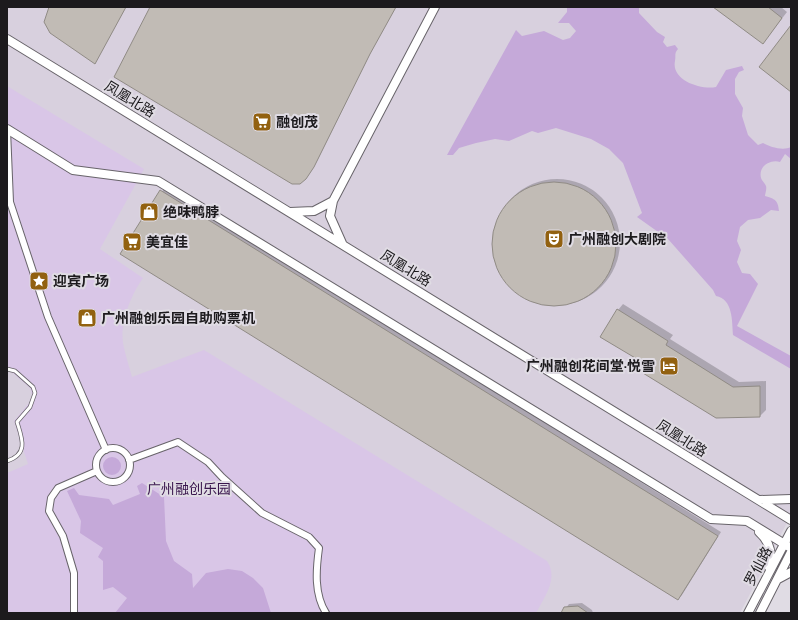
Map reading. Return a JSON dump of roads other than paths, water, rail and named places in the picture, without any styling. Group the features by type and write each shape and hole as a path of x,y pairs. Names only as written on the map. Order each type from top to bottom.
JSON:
{"main road":[{"path":"342,244 337,236 330,216 333,201 435,7"},
{"name":"凤凰北路","path":"7,39 791,520"},
{"path":"7,130 73,170 158,181 711,519 747,521 788,546"},
{"path":"290,212 314,211 333,201"},
{"path":"759,500 791,500"},
{"path":"747,521 766,538 770,548 772,559 766,578"},
{"name":"罗仙路","path":"748,613 766,578 788,546 791,531"},
{"name":"罗仙路","path":"760,613 791,552"},
{"path":"777,579 791,572"}],"street":[{"path":"7,130 10,202 48,317 106,450"},
{"path":"129,460 178,442 208,462 222,477 262,513 310,537 318,548 316,576 321,606 326,613"},
{"path":"114,448 122,450 129,460 128,473 118,481 106,480 97,471 97,459 106,450 114,448"},
{"path":"74,613 74,573 62,536 49,511 50,504 58,488 97,471"}],"lane":[{"path":"7,369 15,371 33,387 35,392 30,407 17,422 24,441 22,448 19,454 7,461"}],"place":[{"name":"融创茂","path":"262,122"},
{"name":"绝味鸭脖","path":"149,212"},
{"name":"广州融创大剧院","path":"554,239"},
{"name":"美宜佳","path":"132,242"},
{"name":"迎宾广场","path":"39,281"},
{"name":"广州融创乐园自助购票机","path":"87,318"},
{"name":"广州融创花间堂·悦雪","path":"669,366"}],"park label":[{"name":"广州融创乐园","path":"189,489"}]}
